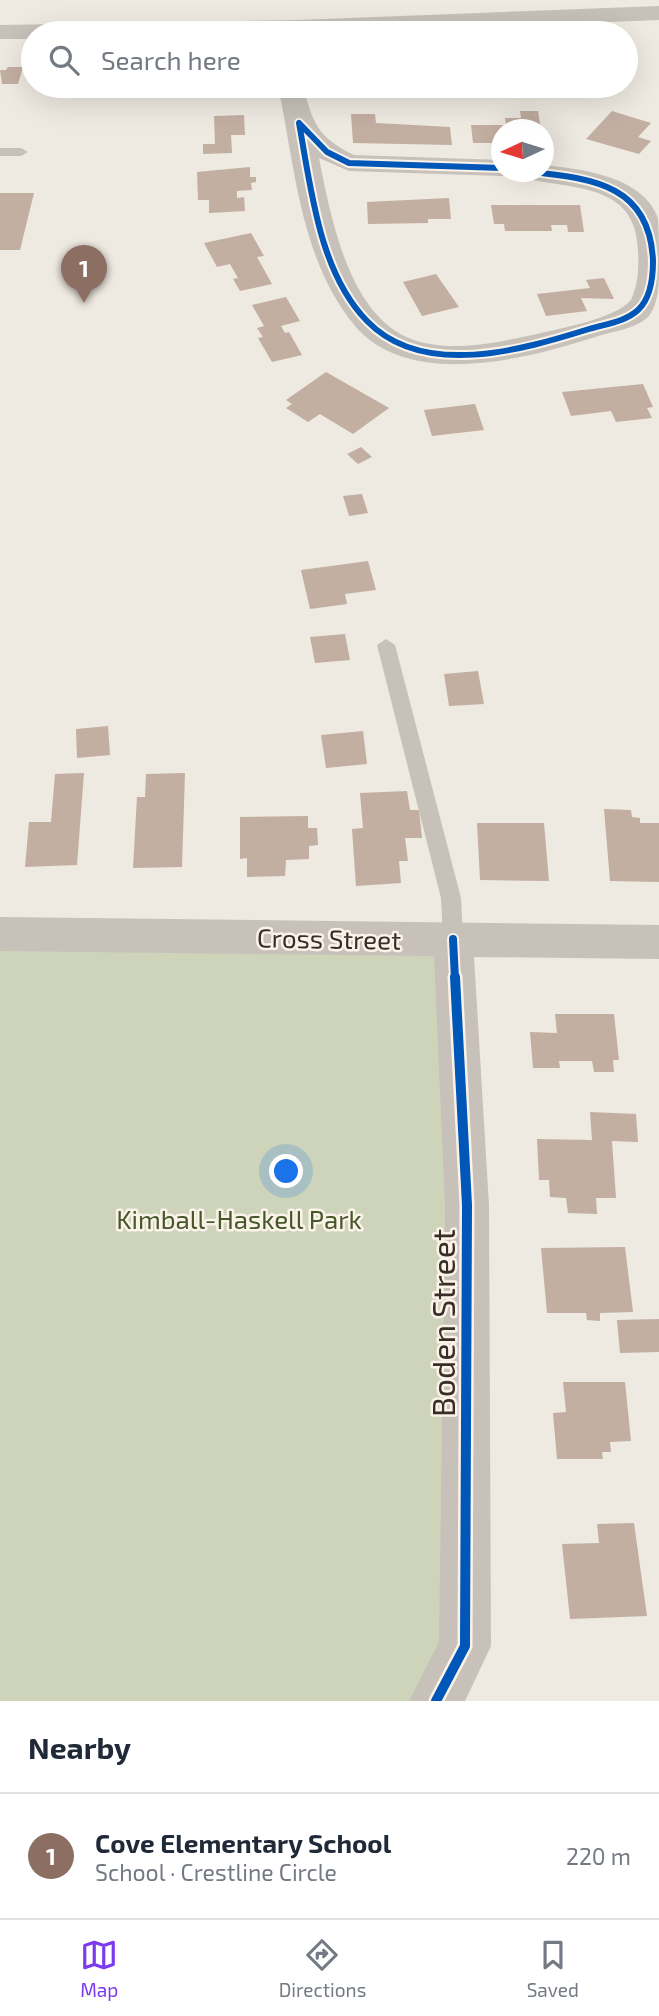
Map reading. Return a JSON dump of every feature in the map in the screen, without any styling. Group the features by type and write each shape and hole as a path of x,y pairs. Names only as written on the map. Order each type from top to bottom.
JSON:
{"street":[{"path":"306,21 312,14 314,0"},
{"path":"489,21 659,13"},
{"path":"0,33 21,33"},
{"path":"294,98 326,248 355,306 387,339 422,353 524,349 634,314 651,292 655,254 649,219 623,190 581,176 554,174"},
{"path":"299,123 327,152 349,163 491,168"},
{"name":"Cross Street","path":"0,934 659,942"},
{"name":"Boden Street","path":"436,1701 465,1646 467,1205 453,939"}],"lane":[{"path":"0,152 21,152"},
{"path":"386,645 451,898 453,939"}],"green space":[{"name":"Kimball-Haskell Park","path":"0,934 453,939 479,1211 437,1701 0,1701"}],"building":[{"path":"8,67 21,67 18,84 2,84 0,70 6,70"},
{"path":"520,111 538,111 539,119 505,118 521,118"},
{"path":"612,111 651,123 638,137 651,141 639,154 586,139"},
{"path":"351,114 375,114 376,123 450,127 452,145 353,143"},
{"path":"244,115 245,135 231,135 232,153 203,154 203,144 215,144 214,116"},
{"path":"471,125 491,125 491,143 473,143"},
{"path":"250,167 250,177 256,177 256,182 251,183 252,190 237,191 237,198 244,197 245,211 209,213 209,200 198,200 197,172"},
{"path":"0,193 34,193 20,250 0,250"},
{"path":"449,198 451,219 428,219 428,223 368,224 367,202"},
{"path":"491,205 580,205 584,232 568,232 567,225 551,225 552,231 505,231 504,224 494,224"},
{"path":"251,233 264,256 257,257 272,284 240,291 233,279 238,278 230,264 217,267 204,243"},
{"path":"436,274 459,307 422,316 403,282"},
{"path":"604,278 614,299 581,298 587,311 546,316 537,294 590,288 586,280"},
{"path":"286,297 300,321 281,326 285,333 289,332 302,355 272,362 258,338 263,337 257,328 264,326 252,305"},
{"path":"326,372 389,408 353,434 320,414 308,422 286,408 292,404 286,400"},
{"path":"643,384 653,407 647,408 652,418 616,422 611,411 571,416 562,392"},
{"path":"475,404 484,430 432,436 424,410"},
{"path":"361,447 372,457 358,464 347,454"},
{"path":"362,494 368,513 349,516 343,496"},
{"path":"368,561 376,590 345,594 347,604 310,609 301,570"},
{"path":"345,634 350,660 315,663 310,637"},
{"path":"478,671 484,704 449,706 444,674"},
{"path":"108,726 110,755 77,758 76,729"},
{"path":"363,731 367,764 326,768 321,735"},
{"path":"84,773 77,865 25,867 29,822 51,822 55,774"},
{"path":"185,773 182,867 133,868 137,797 145,797 146,774"},
{"path":"407,791 410,810 419,810 422,838 405,838 408,861 399,861 401,883 356,886 352,829 363,828 360,793"},
{"path":"604,809 631,810 632,817 640,818 640,823 659,823 659,882 610,881"},
{"path":"308,816 308,828 317,828 318,845 309,846 309,859 286,860 285,876 247,877 247,858 240,859 240,817"},
{"path":"477,823 544,823 549,881 480,880"},
{"path":"555,1014 614,1014 619,1060 613,1060 614,1072 594,1072 592,1061 559,1061 560,1068 533,1068 530,1032 557,1033"},
{"path":"590,1112 636,1114 638,1142 612,1141 616,1198 596,1198 597,1214 568,1213 566,1198 550,1197 549,1180 539,1180 537,1139 592,1140"},
{"path":"625,1247 633,1312 600,1313 600,1321 587,1320 586,1313 547,1313 541,1248"},
{"path":"659,1319 659,1352 620,1353 617,1320"},
{"path":"563,1382 625,1382 631,1441 610,1442 611,1452 602,1452 603,1459 557,1459 553,1413 566,1412"},
{"path":"634,1523 647,1616 570,1619 562,1544 599,1543 597,1524"}],"cycle path":[{"path":"491,168 349,163 327,152 299,123 316,210 335,270 349,297 366,320 387,339 408,349 433,353 491,352 550,340 620,320 638,310 649,294 652,281 652,241 646,220 634,204 619,192 579,178 554,175"},
{"path":"436,1701 465,1646 467,1205 453,939"}],"place":[{"name":"Cove Elementary School","path":"84,303"}]}
